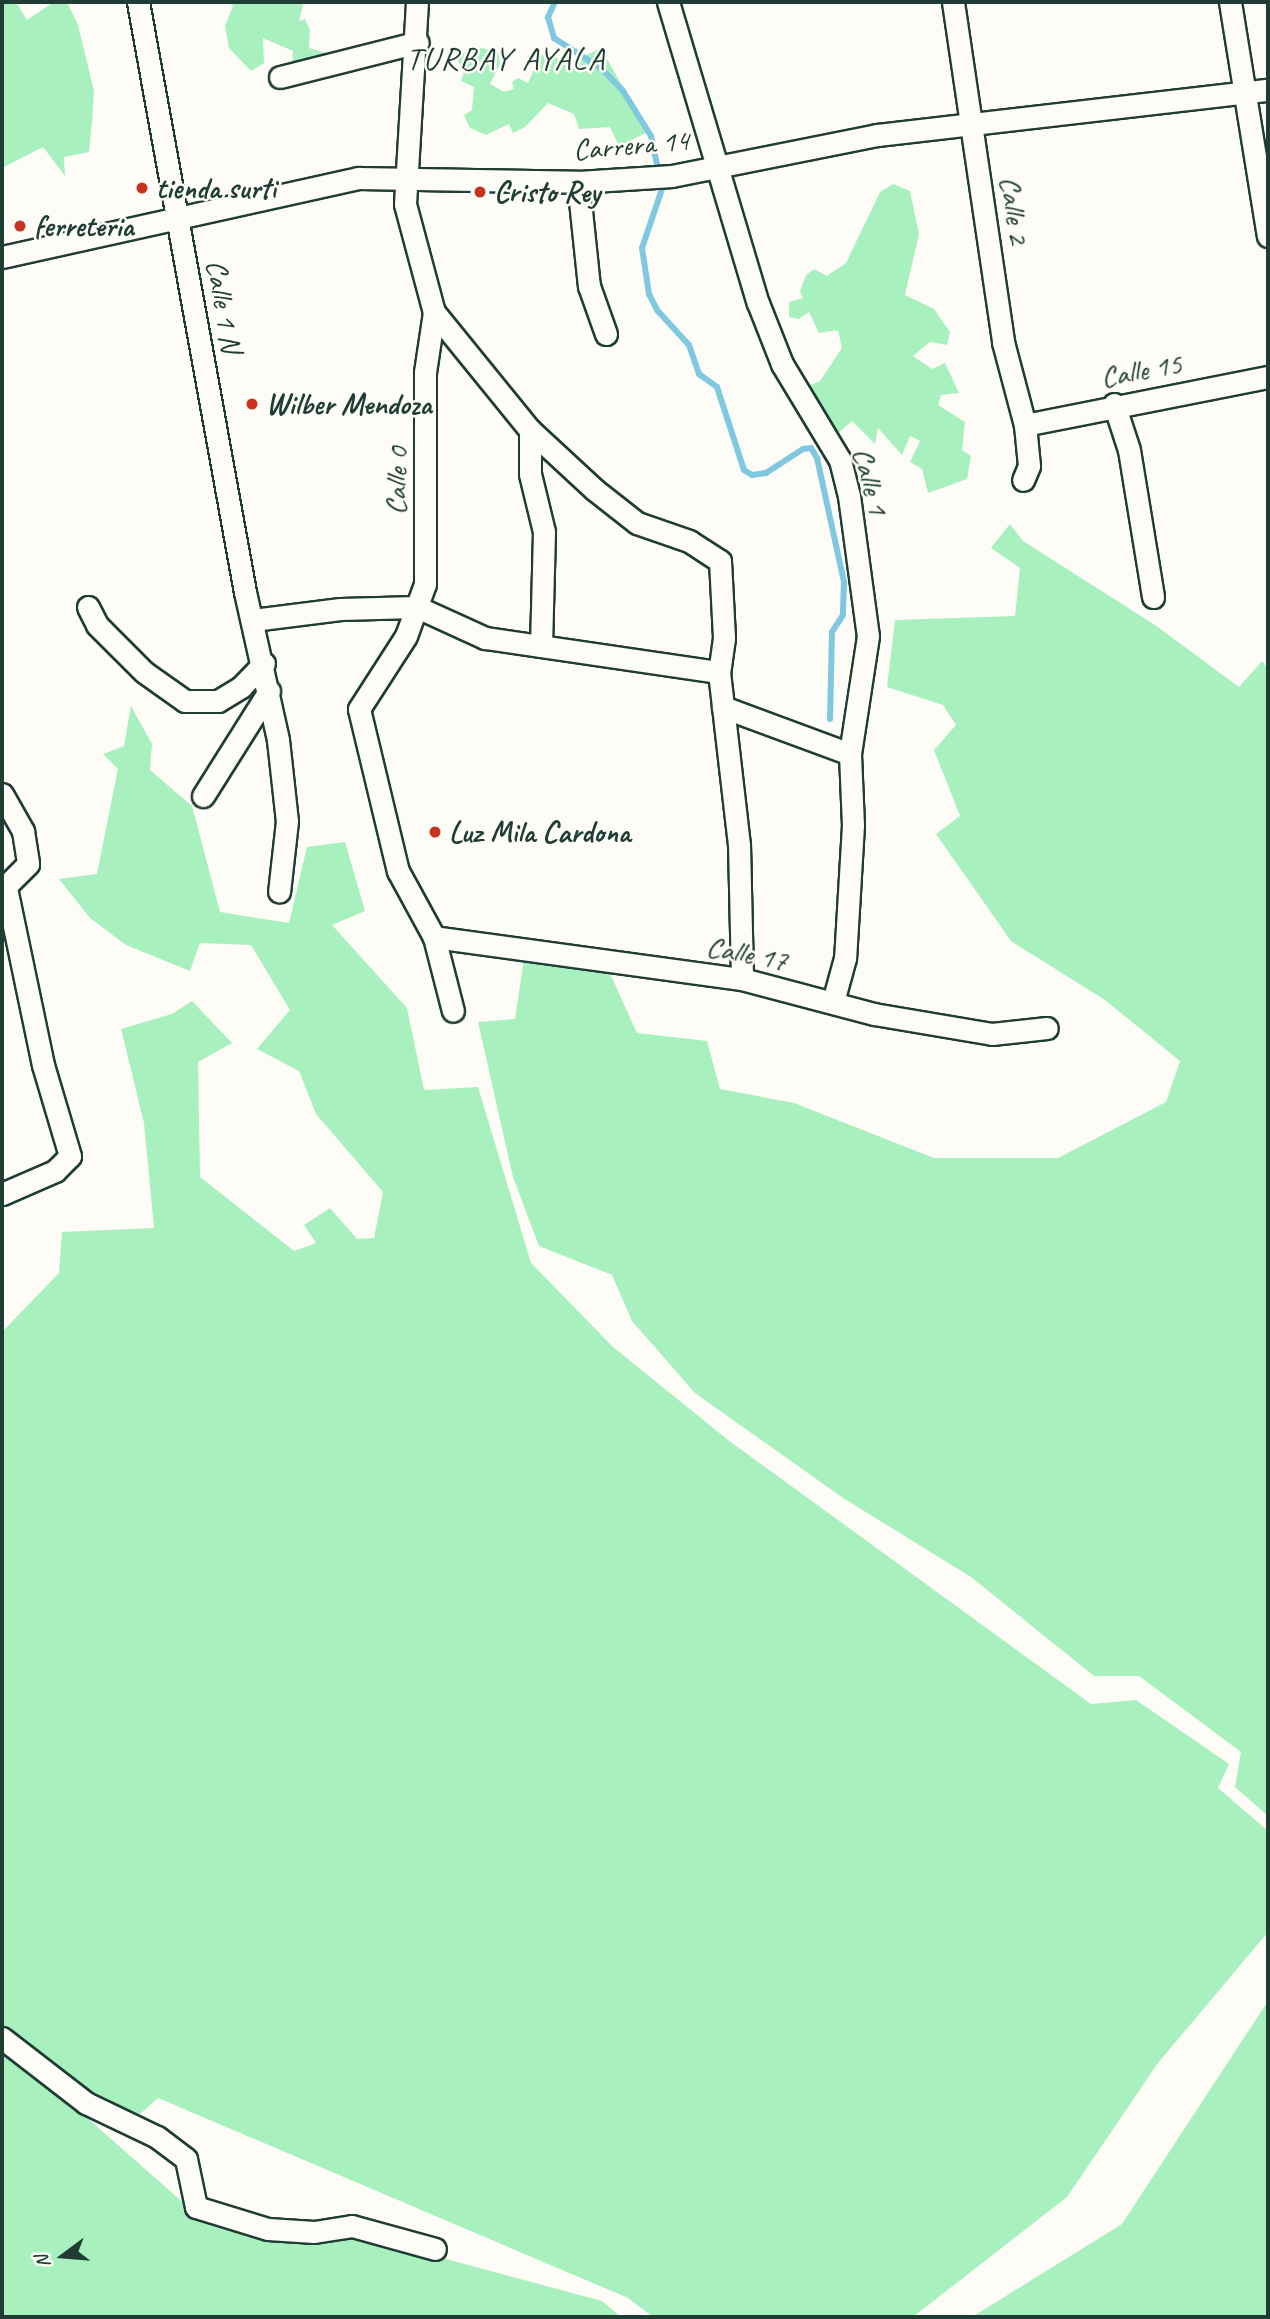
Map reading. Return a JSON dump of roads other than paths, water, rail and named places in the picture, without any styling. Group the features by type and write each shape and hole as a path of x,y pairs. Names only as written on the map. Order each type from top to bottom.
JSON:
{"street":[{"name":"Calle 1 N","path":"138,2 253,620 269,691 288,821 279,892"},
{"name":"Calle 0","path":"417,2 418,43 405,176 412,243 434,312 425,372 425,584 406,636 359,709 398,872 434,937 453,1012"},
{"name":"Calle 1","path":"668,2 736,237 782,365 801,400 824,427 840,460 849,496 869,636 850,754 853,825 845,958 833,1002"},
{"name":"Calle 2","path":"953,2 973,123 1003,342 1026,425 1029,466 1023,480"},
{"path":"1230,2 1268,236"},
{"path":"280,78 418,43"},
{"name":"Carrera 14","path":"2,257 179,215 358,178 405,176 578,181 672,176 877,135 1268,90"},
{"path":"578,181 589,286 606,334"},
{"path":"434,312 530,430 637,523 714,554 720,561 724,598 719,672 739,844 742,979"},
{"name":"Calle 15","path":"1026,425 1114,404 1268,377"},
{"path":"1114,404 1129,450 1153,597"},
{"path":"530,430 530,474 544,532 541,646"},
{"path":"88,607 97,625 144,672 185,701 218,701 241,687 264,663"},
{"path":"253,620 340,609 417,607 485,638 719,672"},
{"path":"203,796 269,691"},
{"path":"723,707 850,754"},
{"path":"2,794 23,831 28,864 4,889 43,1065 70,1156 55,1171 2,1194"},
{"name":"Calle 17","path":"434,937 742,979 833,1002 992,1034 1047,1028"},
{"path":"2,2038 86,2103 157,2137 186,2158 197,2207 268,2229 314,2232 352,2226 435,2249"}],"waterway":[{"path":"555,2 548,17 554,38 602,69 623,91 651,136 658,168"},
{"path":"662,189 642,248 649,294 657,310 689,345 699,374 717,387 744,470 752,475 766,473 803,449 811,448 817,458 844,582 843,615 832,632 830,719"}],"place":[{"name":"tienda surti","path":"142,188"},
{"name":"Cristo Rey","path":"480,192"},
{"name":"ferreteria","path":"20,226"},
{"name":"Wilber Mendoza","path":"252,404"},
{"name":"Luz Mila Cardona","path":"435,832"}],"district":[{"name":"TURBAY AYALA","path":"506,59"}]}
